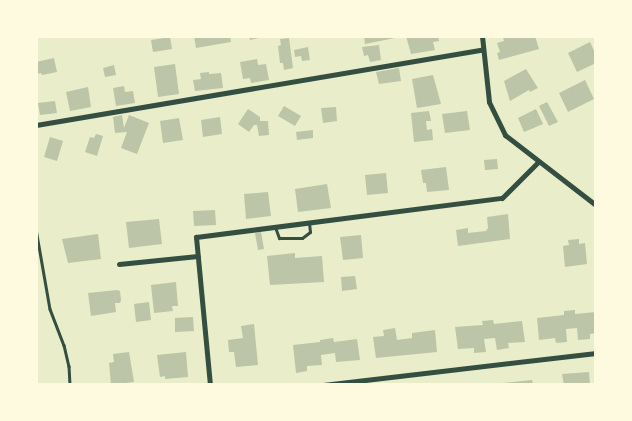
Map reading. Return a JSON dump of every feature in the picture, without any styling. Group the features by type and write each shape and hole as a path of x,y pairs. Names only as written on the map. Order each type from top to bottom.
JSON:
{"street":[{"path":"482,36 489,102 505,135 596,205"},
{"path":"36,125 483,49"},
{"path":"210,385 196,237 502,198 538,162"},
{"path":"119,264 198,256"},
{"path":"323,385 596,352"}],"lane":[{"path":"275,227 276,235 280,239 302,238 310,232 309,222"}],"path":[{"path":"36,229 50,309 64,345 69,366 70,385"}],"building":[{"path":"194,36 230,36 231,42 196,48"},
{"path":"249,36 263,36 263,37 250,40"},
{"path":"364,36 400,36 400,37 365,44"},
{"path":"406,36 438,36 439,41 433,42 435,50 411,54"},
{"path":"535,36 539,49 499,60 497,53 500,52 497,43 504,41 503,37"},
{"path":"170,37 172,49 153,52 151,40"},
{"path":"289,38 293,68 284,70 283,63 280,63 278,46 281,45 280,39"},
{"path":"590,42 596,55 596,63 577,72 568,53"},
{"path":"379,45 381,60 370,62 368,55 364,56 362,47"},
{"path":"308,47 310,60 302,61 301,56 295,57 294,50"},
{"path":"54,58 57,72 42,75 41,73 36,74 36,62"},
{"path":"257,59 258,65 266,64 269,80 251,83 250,78 243,79 240,62"},
{"path":"175,64 179,94 158,97 154,67"},
{"path":"114,65 116,75 105,77 103,68"},
{"path":"399,68 401,81 379,84 376,72"},
{"path":"526,69 538,88 530,92 529,90 510,101 504,81"},
{"path":"209,72 209,74 221,73 223,88 195,91 193,80 201,79 200,73"},
{"path":"433,75 441,104 417,108 412,79"},
{"path":"585,80 594,99 568,112 559,93"},
{"path":"124,86 125,92 133,91 135,103 116,106 113,88"},
{"path":"88,87 91,107 70,111 66,92"},
{"path":"55,101 57,113 40,115 38,103"},
{"path":"547,102 558,122 549,126 539,106"},
{"path":"284,106 301,116 295,126 278,116"},
{"path":"336,107 337,121 323,123 321,108"},
{"path":"248,109 260,117 260,121 268,121 269,135 259,136 257,125 254,125 249,132 238,124"},
{"path":"536,109 543,124 524,132 518,118"},
{"path":"429,111 431,121 426,121 427,130 432,129 433,140 414,142 411,113"},
{"path":"467,111 470,130 445,133 442,114"},
{"path":"122,115 124,128 129,115 149,123 137,154 121,148 127,132 115,133 113,117"},
{"path":"220,117 222,134 203,137 201,120"},
{"path":"179,118 183,140 163,143 160,121"},
{"path":"313,130 313,138 297,140 296,132"},
{"path":"96,134 103,136 97,156 85,152 90,137 94,138"},
{"path":"50,137 63,141 57,161 44,157"},
{"path":"497,159 498,169 485,170 484,160"},
{"path":"446,167 449,190 427,192 421,170"},
{"path":"386,173 388,193 367,195 365,175"},
{"path":"327,184 331,208 298,212 295,189"},
{"path":"268,192 271,216 246,219 244,194"},
{"path":"215,210 216,225 194,226 193,211"},
{"path":"508,214 510,239 458,246 456,230 468,228 468,233 486,231 488,228 487,217"},
{"path":"159,219 162,244 129,248 126,222"},
{"path":"261,232 264,249 258,250 255,233"},
{"path":"98,234 101,259 68,263 62,239"},
{"path":"361,235 363,258 343,260 340,237"},
{"path":"579,239 579,244 585,243 587,264 565,267 563,246 569,245 568,240"},
{"path":"295,253 295,258 322,256 324,282 270,285 267,256"},
{"path":"355,276 357,289 342,291 341,277"},
{"path":"176,282 178,306 172,306 173,311 154,313 151,285"},
{"path":"120,291 121,300 120,303 115,303 116,312 91,316 88,293"},
{"path":"149,302 151,320 136,322 134,304"},
{"path":"575,310 575,314 596,312 596,333 590,334 590,339 578,340 577,328 566,329 567,342 556,343 555,338 539,340 537,318 564,315 564,311"},
{"path":"193,317 194,331 175,332 175,318"},
{"path":"493,320 494,324 522,321 525,342 508,343 509,348 497,350 495,338 484,339 486,352 474,353 474,348 458,349 455,327 483,325 482,321"},
{"path":"254,324 258,365 236,367 234,352 229,352 228,340 243,338 241,326"},
{"path":"395,328 397,340 412,338 412,333 435,330 437,352 376,358 373,337 384,336 383,330"},
{"path":"333,338 334,342 357,339 360,360 336,362 335,353 321,355 322,365 307,366 307,371 296,373 293,345 320,342 320,340"},
{"path":"129,352 134,382 126,383 126,385 111,385 109,363 114,362 113,354"},
{"path":"186,352 188,377 165,379 165,376 160,377 157,355"},
{"path":"589,372 590,385 564,385 562,374"},
{"path":"532,380 533,385 503,385 503,383"}]}
